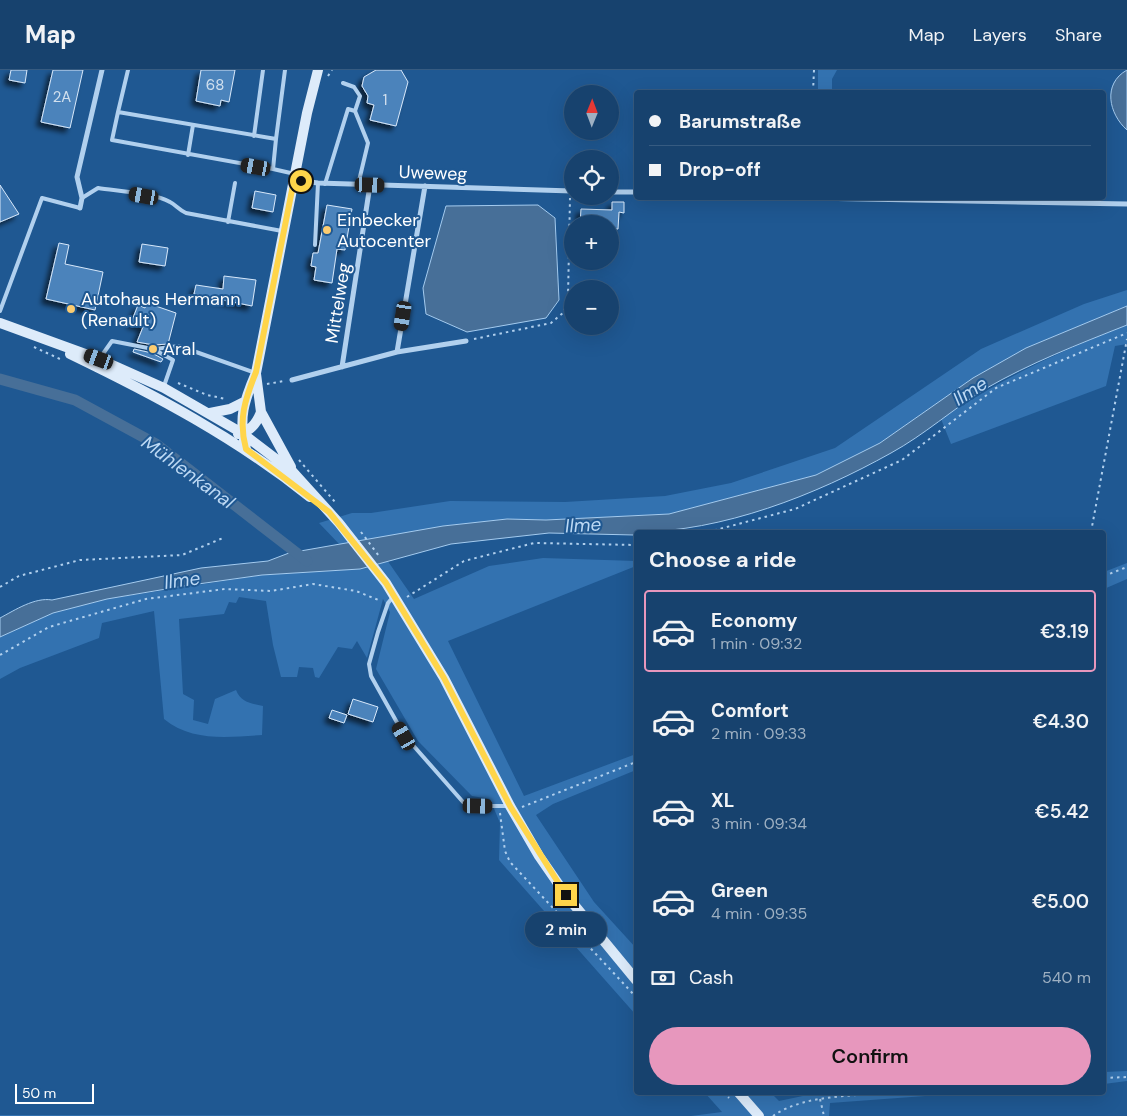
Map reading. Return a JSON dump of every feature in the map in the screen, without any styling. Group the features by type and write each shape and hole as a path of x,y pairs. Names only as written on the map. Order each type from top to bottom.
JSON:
{"main road":[{"path":"246,449 242,433 244,402 256,372 294,177 318,71"},
{"path":"0,323 99,359 164,388 242,433 294,472 339,523 386,583 394,600 444,678 510,806 566,895 634,978"},
{"path":"24,332 131,384 224,435 246,449 329,512"},
{"path":"256,372 261,412 294,472"},
{"path":"210,413 230,409 244,402"},
{"path":"224,435 242,433 257,422 261,412"},
{"path":"741,1095 759,1116"}],"street":[{"path":"80,208 82,198 77,177 102,70"},
{"name":"Uweweg","path":"294,177 318,184 564,191"},
{"name":"Mittelweg","path":"342,367 370,185"},
{"path":"397,352 425,186"},
{"path":"619,192 634,192"},
{"path":"917,200 1127,204"},
{"path":"292,380 397,352 466,341"}],"lane":[{"path":"128,70 112,140 273,169 294,177"},
{"path":"254,136 263,70"},
{"path":"273,169 286,70"},
{"path":"343,83 354,87 360,96 355,112 368,143 358,184"},
{"path":"326,184 348,109 355,112"},
{"path":"118,112 276,140"},
{"path":"188,155 193,125"},
{"path":"228,222 235,183"},
{"path":"315,245 318,184"},
{"path":"82,198 98,188 107,189 160,198 171,202 179,210 186,213 284,232"},
{"path":"0,311 42,198 80,208"},
{"path":"99,359 112,341 153,349 179,346 256,372"},
{"path":"153,349 173,360 164,388"},
{"path":"394,600 369,664 371,676 404,736 463,802 478,806 510,806"}],"path":[{"path":"813,90 814,70"},
{"path":"466,341 551,323 564,312 568,297 571,205"},
{"path":"716,530 795,509 902,460 996,388 1127,333"},
{"path":"1091,530 1127,339"},
{"path":"266,384 292,380"},
{"path":"297,457 337,505"},
{"path":"0,587 18,576 80,560 182,555 223,538"},
{"path":"0,655 50,627 146,599 225,589 271,591 313,584 394,600 464,561 534,543 634,545"},
{"path":"1106,575 1127,567"},
{"path":"510,806 522,807 634,763"},
{"path":"522,807 526,815"},
{"path":"1106,1078 1127,1077"},
{"path":"773,1116 793,1106 820,1100 876,1095"},
{"path":"820,1100 824,1116"}],"shaded area":[{"path":"818,70 837,70 832,79 832,90 818,90"},
{"path":"1127,290 1127,306 1026,348 973,378 880,443 816,475 669,514 546,520 507,519 443,526 341,546 319,523 352,513 371,513 450,501 565,502 665,496 731,483 835,448 981,349 1084,304"},
{"path":"1127,325 1127,344 1115,346 1106,386 951,444 941,419 1009,378 1078,345"},
{"path":"543,558 634,561 634,567 448,641 524,796 634,755 634,771 553,804 536,815 594,902 634,946 634,1013 499,860 500,823 490,799 472,796 418,741 376,669 390,612 383,599 367,658 357,641 352,649 338,647 319,678 315,677 313,668 299,667 297,677 281,677 273,645 266,601 239,597 236,603 229,602 224,614 179,619 183,694 194,700 193,720 208,724 215,699 236,690 244,700 263,706 262,735 223,737 198,735 175,726 164,719 154,611 102,623 99,638 20,668 0,679 0,637 53,613 107,599 262,575 360,569 387,560 414,599 489,566"},
{"path":"1127,563 1127,579 1106,588 1106,571"},
{"path":"1127,1071 1127,1081 1106,1084 1106,1072"},
{"path":"707,1095 773,1095 779,1101 808,1095 939,1095 830,1103 829,1116 691,1116 722,1112"},
{"path":"0,1115 602,1116 0,1116"}],"water":[{"path":"1127,70 1127,130 1112,108 1111,91 1119,76"},
{"path":"538,205 555,218 559,300 546,318 467,332 426,314 423,288 446,206"},
{"name":"Ilme","path":"1127,306 1127,325 1055,354 985,389 891,453 832,483 768,508 735,518 702,526 669,530 634,530 634,535 549,533 451,544 360,569 262,575 184,586 107,599 53,613 0,637 0,618 39,600 52,600 201,568 268,561 289,553 443,526 507,519 546,520 669,514 816,475 880,443 973,378 1026,348"}],"building":[{"path":"11,70 27,70 25,83 9,80"},
{"path":"53,70 83,70 70,128 41,122"},
{"path":"201,70 235,70 229,102 221,100 220,106 196,101"},
{"path":"376,70 401,70 408,82 396,126 370,120 374,105 367,103 368,96 362,86 364,77"},
{"path":"0,185 19,214 0,222"},
{"path":"255,191 276,195 273,212 252,208"},
{"path":"619,202 624,202 624,213 619,212 619,215 581,215 581,209 612,210 612,205 619,205"},
{"path":"327,205 352,209 345,250 337,249 332,283 314,280 316,267 311,266 313,253 318,253"},
{"path":"59,243 69,245 65,264 103,272 95,310 46,299"},
{"path":"142,244 168,248 165,266 139,262"},
{"path":"224,276 256,280 252,306 194,294 196,285 223,289"},
{"path":"147,303 176,313 168,344 154,345 137,342 143,327 131,323 138,305 145,308"},
{"path":"134,349 152,353 163,359 161,362 133,352"},
{"path":"353,699 378,707 373,722 348,714"},
{"path":"332,710 347,715 344,723 329,718"}],"waterway":[{"name":"Mühlenkanal","path":"0,379 75,400 156,444 307,561"}],"place":[{"name":"Einbecker Autocenter","path":"327,230"},
{"name":"Autohaus Hermann (Renault)","path":"71,309"},
{"name":"Aral","path":"153,349"}],"route":[{"path":"301,181 294,180 256,372 244,402 241,424 246,449 329,512 386,583 444,678 510,806 539,856 566,895"}]}
